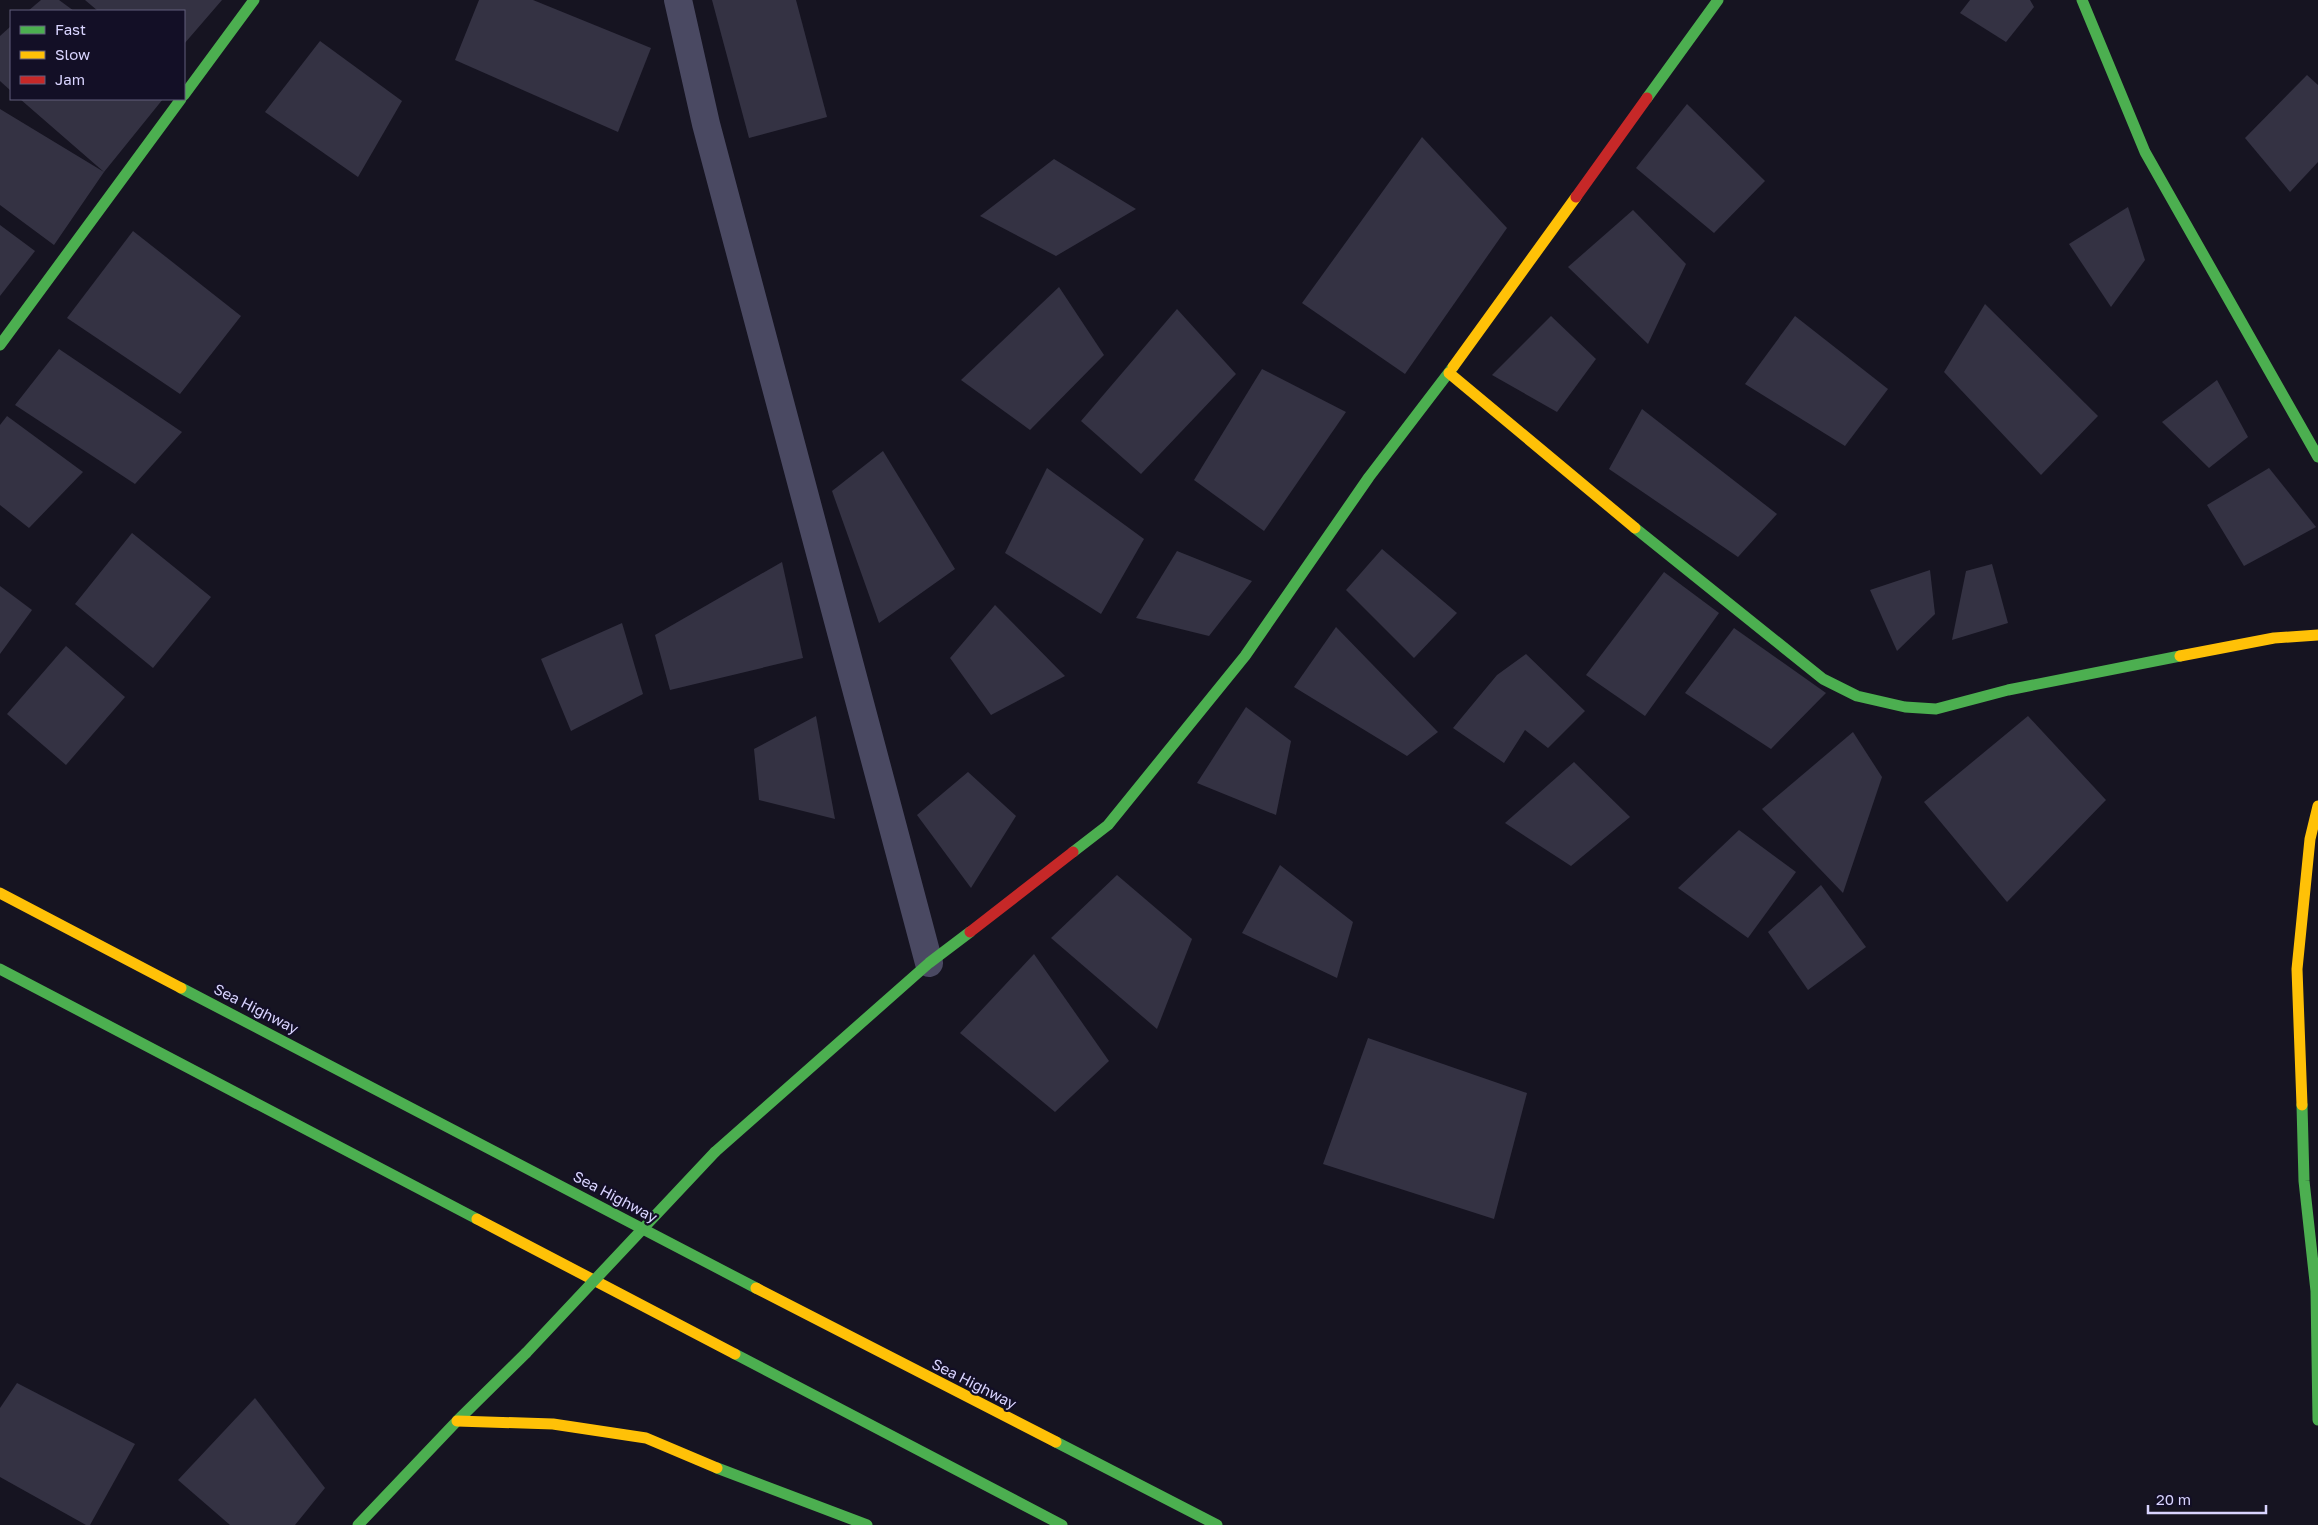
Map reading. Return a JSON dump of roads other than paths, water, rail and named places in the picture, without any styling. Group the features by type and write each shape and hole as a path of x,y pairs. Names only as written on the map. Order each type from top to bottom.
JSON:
{"main road":[{"path":"185,94 254,0"},
{"path":"358,1525 457,1421 526,1353 715,1152 929,963 1108,826 1245,656 1369,477 1449,373 1718,0"},
{"path":"2082,0 2145,152 2318,457"},
{"path":"0,345 180,100"},
{"path":"1449,373 1702,583 1823,679 1858,696 1904,707 1936,709 2008,690 2274,638 2318,635"},
{"path":"2318,806 2310,839 2297,968 2304,1181 2316,1291 2318,1420"},
{"name":"Sea Highway","path":"0,893 813,1318 1216,1525"},
{"path":"0,969 1062,1525"},
{"path":"457,1421 553,1424 646,1438 731,1474 868,1525"}],"street":[{"path":"678,0 706,124 929,963"}]}
